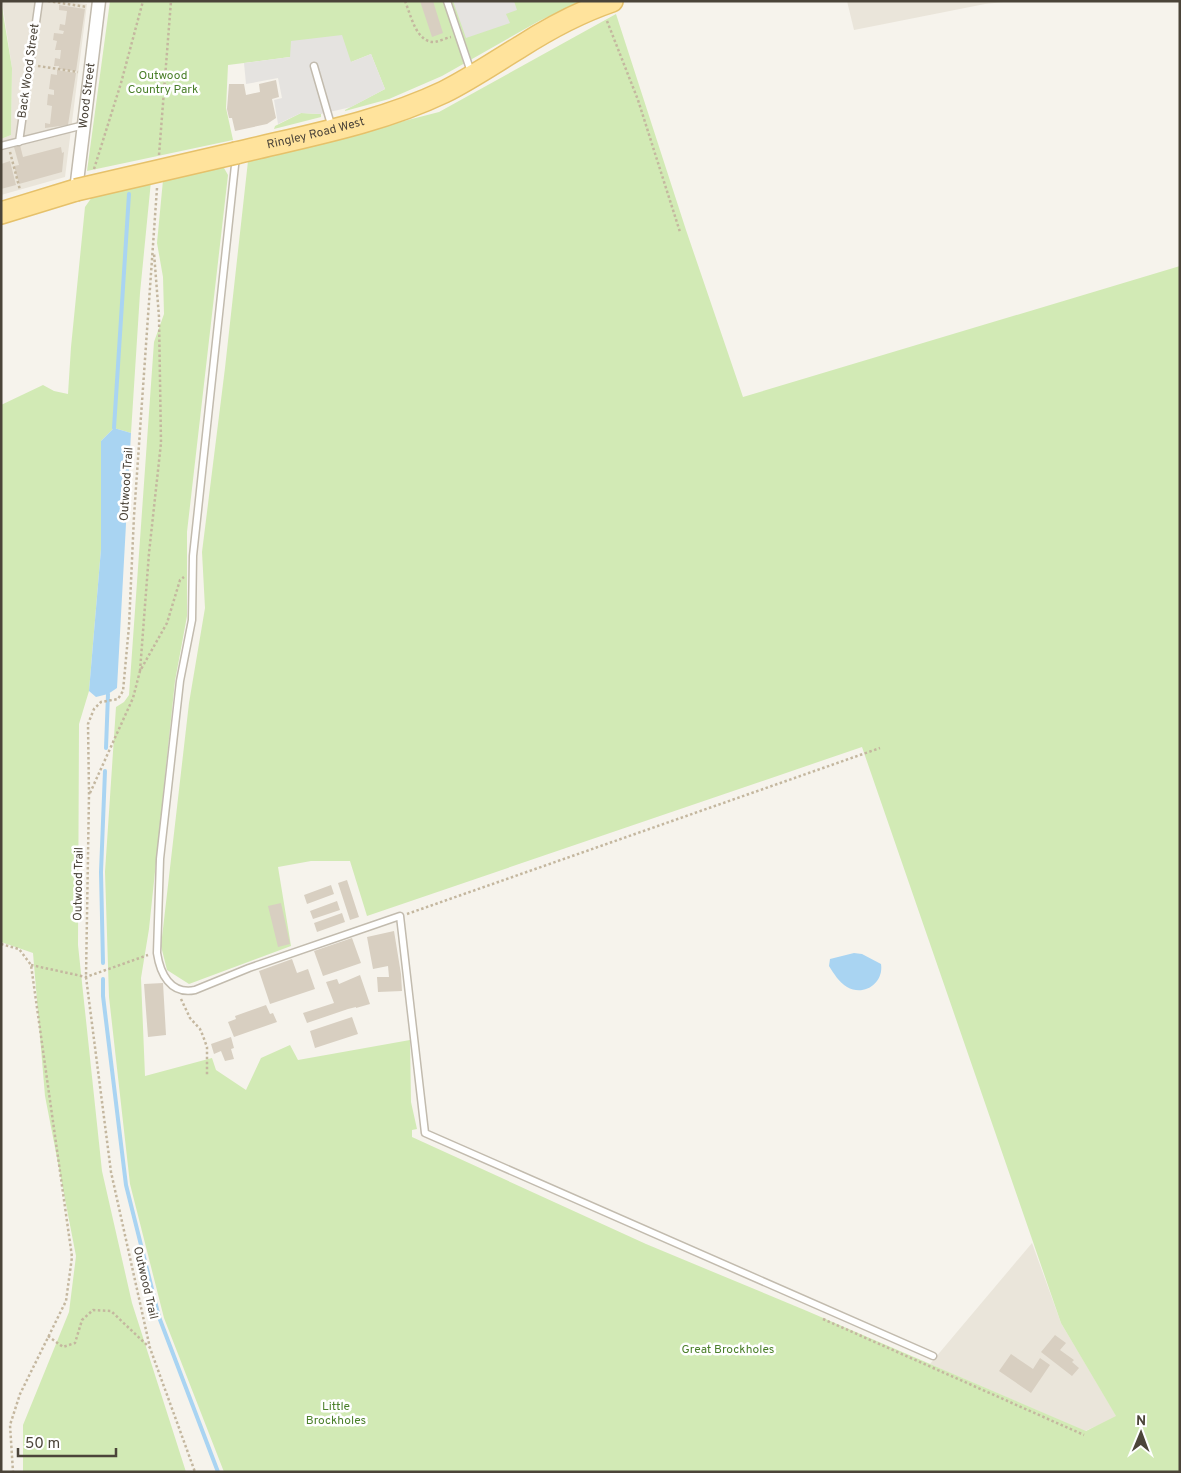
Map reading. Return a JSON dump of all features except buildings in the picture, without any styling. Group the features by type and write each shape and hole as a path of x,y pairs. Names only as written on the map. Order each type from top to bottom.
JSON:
{"main road":[{"name":"Ringley Road West","path":"1,212 82,188 236,153 396,112 445,91 522,46 606,3"}],"street":[{"name":"Wood Street","path":"82,188 84,125 98,5"}],"lane":[{"name":"Back Wood Street","path":"19,142 39,1"},
{"path":"447,1 472,76"},
{"path":"314,66 332,129"},
{"path":"4,145 84,125"},
{"path":"236,153 193,569 192,620 180,681 160,859 157,952 159,966 172,984 185,992 400,916 425,1133 933,1356"}],"path":[{"path":"47,1 98,5"},
{"path":"82,188 121,83 143,1"},
{"path":"405,1 420,36 424,39 436,42 459,34"},
{"path":"606,3 680,232"},
{"path":"30,65 90,74"},
{"path":"4,145 24,206"},
{"path":"89,794 133,698 140,671 149,553 161,444 159,317 153,244"},
{"name":"Outwood Trail","path":"148,304 129,626 123,691 118,700 101,702 94,709 88,724 89,794 86,976 111,1172 150,1348 195,1472"},
{"path":"140,671 167,623 180,580 193,569"},
{"path":"400,916 880,748"},
{"path":"1,944 19,949 31,965 72,1257 66,1301 20,1394 10,1426 13,1472"},
{"path":"31,965 86,976 157,952"},
{"path":"179,990 180,998 190,1018 204,1036 207,1047 207,1076"},
{"path":"48,1336 63,1347 75,1343 82,1320 93,1310 111,1310 150,1348"},
{"path":"814,1316 1084,1435"}],"shaded area":[{"path":"2,1 58,1 87,4 65,177 1,195 1,139 11,135 12,68"},
{"path":"453,1 514,1 517,10 506,14 510,23 466,38"},
{"path":"847,1 1013,1 985,4 854,30"},
{"path":"342,35 351,62 371,54 385,89 351,107 321,114 301,113 278,124 274,100 282,98 278,78 246,84 244,63 290,57 291,41"},
{"path":"1032,1243 1061,1323 1117,1417 1085,1431 930,1364"}],"green space":[{"path":"1,1 12,68 11,135 1,139"},
{"name":"Outwood Country Park","path":"110,1 581,1 539,21 442,76 389,99 345,111 385,89 371,54 351,62 290,57 228,65 226,108 233,140 87,171"},
{"path":"616,14 686,230 743,397 1180,266 1180,1472 224,1472 164,1318 130,1184 109,997 105,872 116,707 124,702 129,695 154,342 164,314 163,277 157,243 163,180 219,165 224,168 228,175 187,532 187,616 175,681 149,929 141,978 145,1076 212,1058 216,1070 246,1090 261,1058 290,1045 298,1060 410,1040 411,1102 417,1129 412,1130 412,1137 646,1244 1086,1431 1116,1416 1061,1323 862,747 367,916 350,861 311,861 278,867 291,946 189,984 167,970 161,946 189,703 205,608 202,552 248,161 439,112"},
{"path":"301,113 321,114 321,117 274,129 275,126"},
{"path":"151,181 140,293 131,433 114,428 101,441 101,549 89,691 79,724 78,945 102,1171 132,1303 186,1472 23,1472 23,1425 69,1312 76,1256 45,1096 33,953 1,942 1,405 43,385 54,391 68,394 85,207 92,197 97,194"}],"water":[{"path":"114,428 131,433 117,688 108,694 96,697 89,691 101,549 101,441"},
{"path":"854,953 862,954 881,964 881,971 876,982 866,989 853,990 847,987 839,980 829,966 830,959"}],"waterway":[{"path":"114,428 129,194"},
{"path":"106,748 108,694"},
{"path":"103,963 101,872 105,771"},
{"path":"103,979 103,996 126,1185 159,1317 218,1472"}],"park label":[{"name":"Great Brockholes","path":"728,1350"},
{"name":"Little Brockholes","path":"336,1414"}]}
